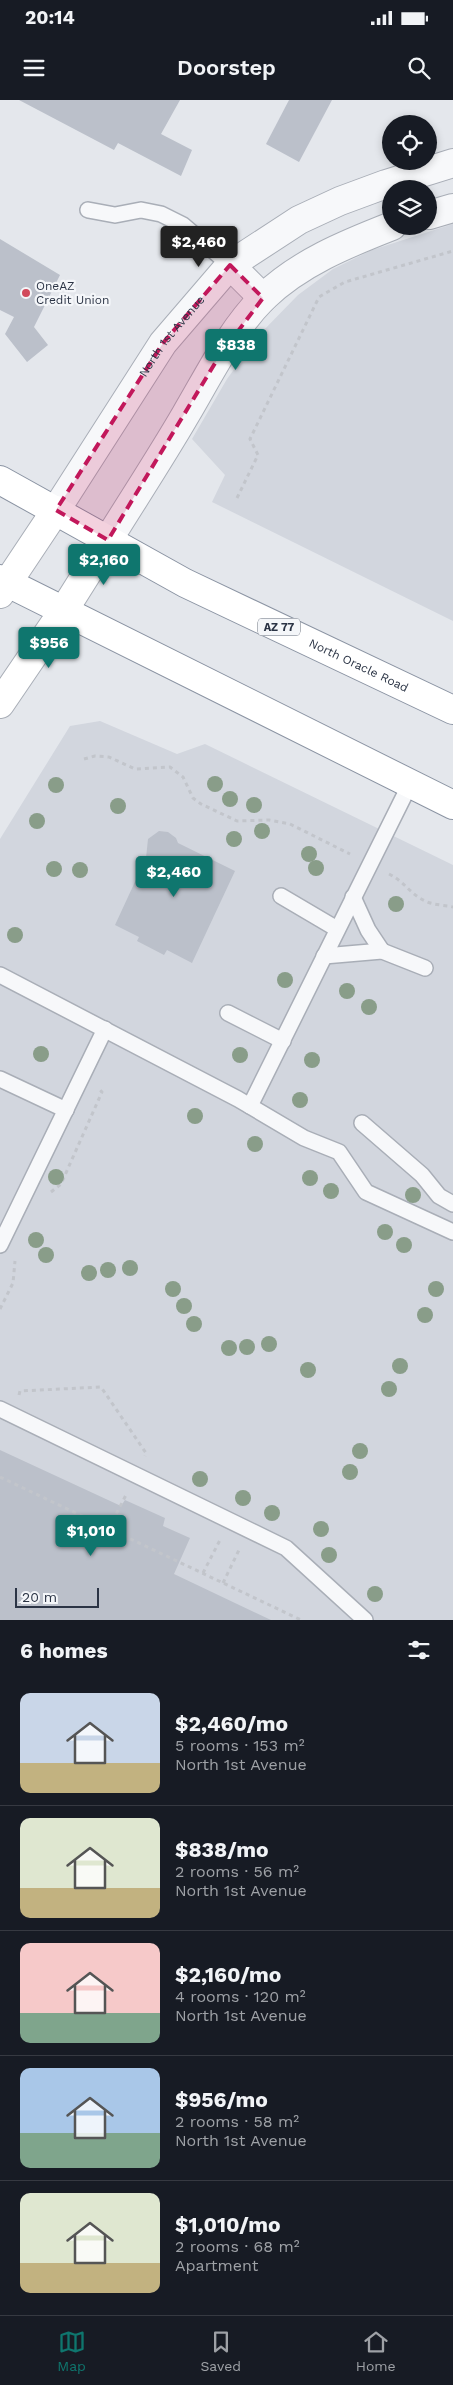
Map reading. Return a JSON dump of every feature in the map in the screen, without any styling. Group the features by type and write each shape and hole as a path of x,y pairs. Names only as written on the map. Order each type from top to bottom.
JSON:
{"main road":[{"name":"North Oracle Road","path":"0,480 185,583 453,710"},
{"name":"North 1st Avenue","path":"2,585 56,510"},
{"path":"0,704 64,610 108,540"},
{"path":"2,585 64,610 453,805"}],"street":[{"name":"North 1st Avenue","path":"56,510 163,343 230,265 299,220 340,201 453,163"},
{"path":"437,213 453,208"},
{"path":"108,540 160,458 220,355 263,298 290,276 317,259 382,230"},
{"path":"230,265 263,298"}],"lane":[{"path":"88,210 115,215 141,210 161,214 183,225 230,265"},
{"path":"250,1106 410,784"},
{"path":"281,896 337,929"},
{"path":"353,897 368,930 382,951"},
{"path":"324,956 382,951 425,968"},
{"path":"0,975 250,1106 304,1138 339,1152 366,1192 453,1232"},
{"path":"228,1013 283,1040"},
{"path":"0,1245 106,1029"},
{"path":"0,1079 66,1110"},
{"path":"362,1123 422,1175 439,1196 453,1204"},
{"path":"5,1412 286,1548 364,1620"}],"path":[{"path":"237,498 258,455 250,439 319,297 344,282 453,251"},
{"path":"84,759 96,756 109,757 135,768 170,767 183,777 193,798 201,804 237,821 269,820 290,824 402,880 410,891 424,901 453,907"},
{"path":"5,1412 20,1391 101,1387"},
{"path":"0,1477 301,1620"},
{"path":"203,1574 230,1521"},
{"path":"223,1583 249,1530"}],"highlighted area":[{"path":"230,265 263,298 220,355 108,540 56,510 163,343"}],"shaded area":[{"path":"453,224 453,621 212,502 225,475 192,439 227,379 260,334 298,295 333,269 372,250 419,235 437,235 437,229"},
{"path":"100,721 177,754 205,744 453,865 453,1620 0,1620 0,839 70,726"}],"building":[{"path":"19,100 180,100 161,134 192,150 181,176 118,143 114,150"},
{"path":"289,100 332,100 299,162 266,144"},
{"name":"OneAZ Credit Union","path":"0,239 60,275 34,327 48,345 27,362 5,334 14,317 0,310"},
{"path":"159,831 168,832 176,838 178,843 235,871 192,963 167,950 164,955 137,941 139,937 115,925 146,858 148,839"},
{"path":"0,1450 121,1506 125,1500 165,1518 163,1526 190,1538 174,1574 271,1620 0,1620"}],"place":[{"name":"OneAZ Credit Union","path":"26,293"}]}
